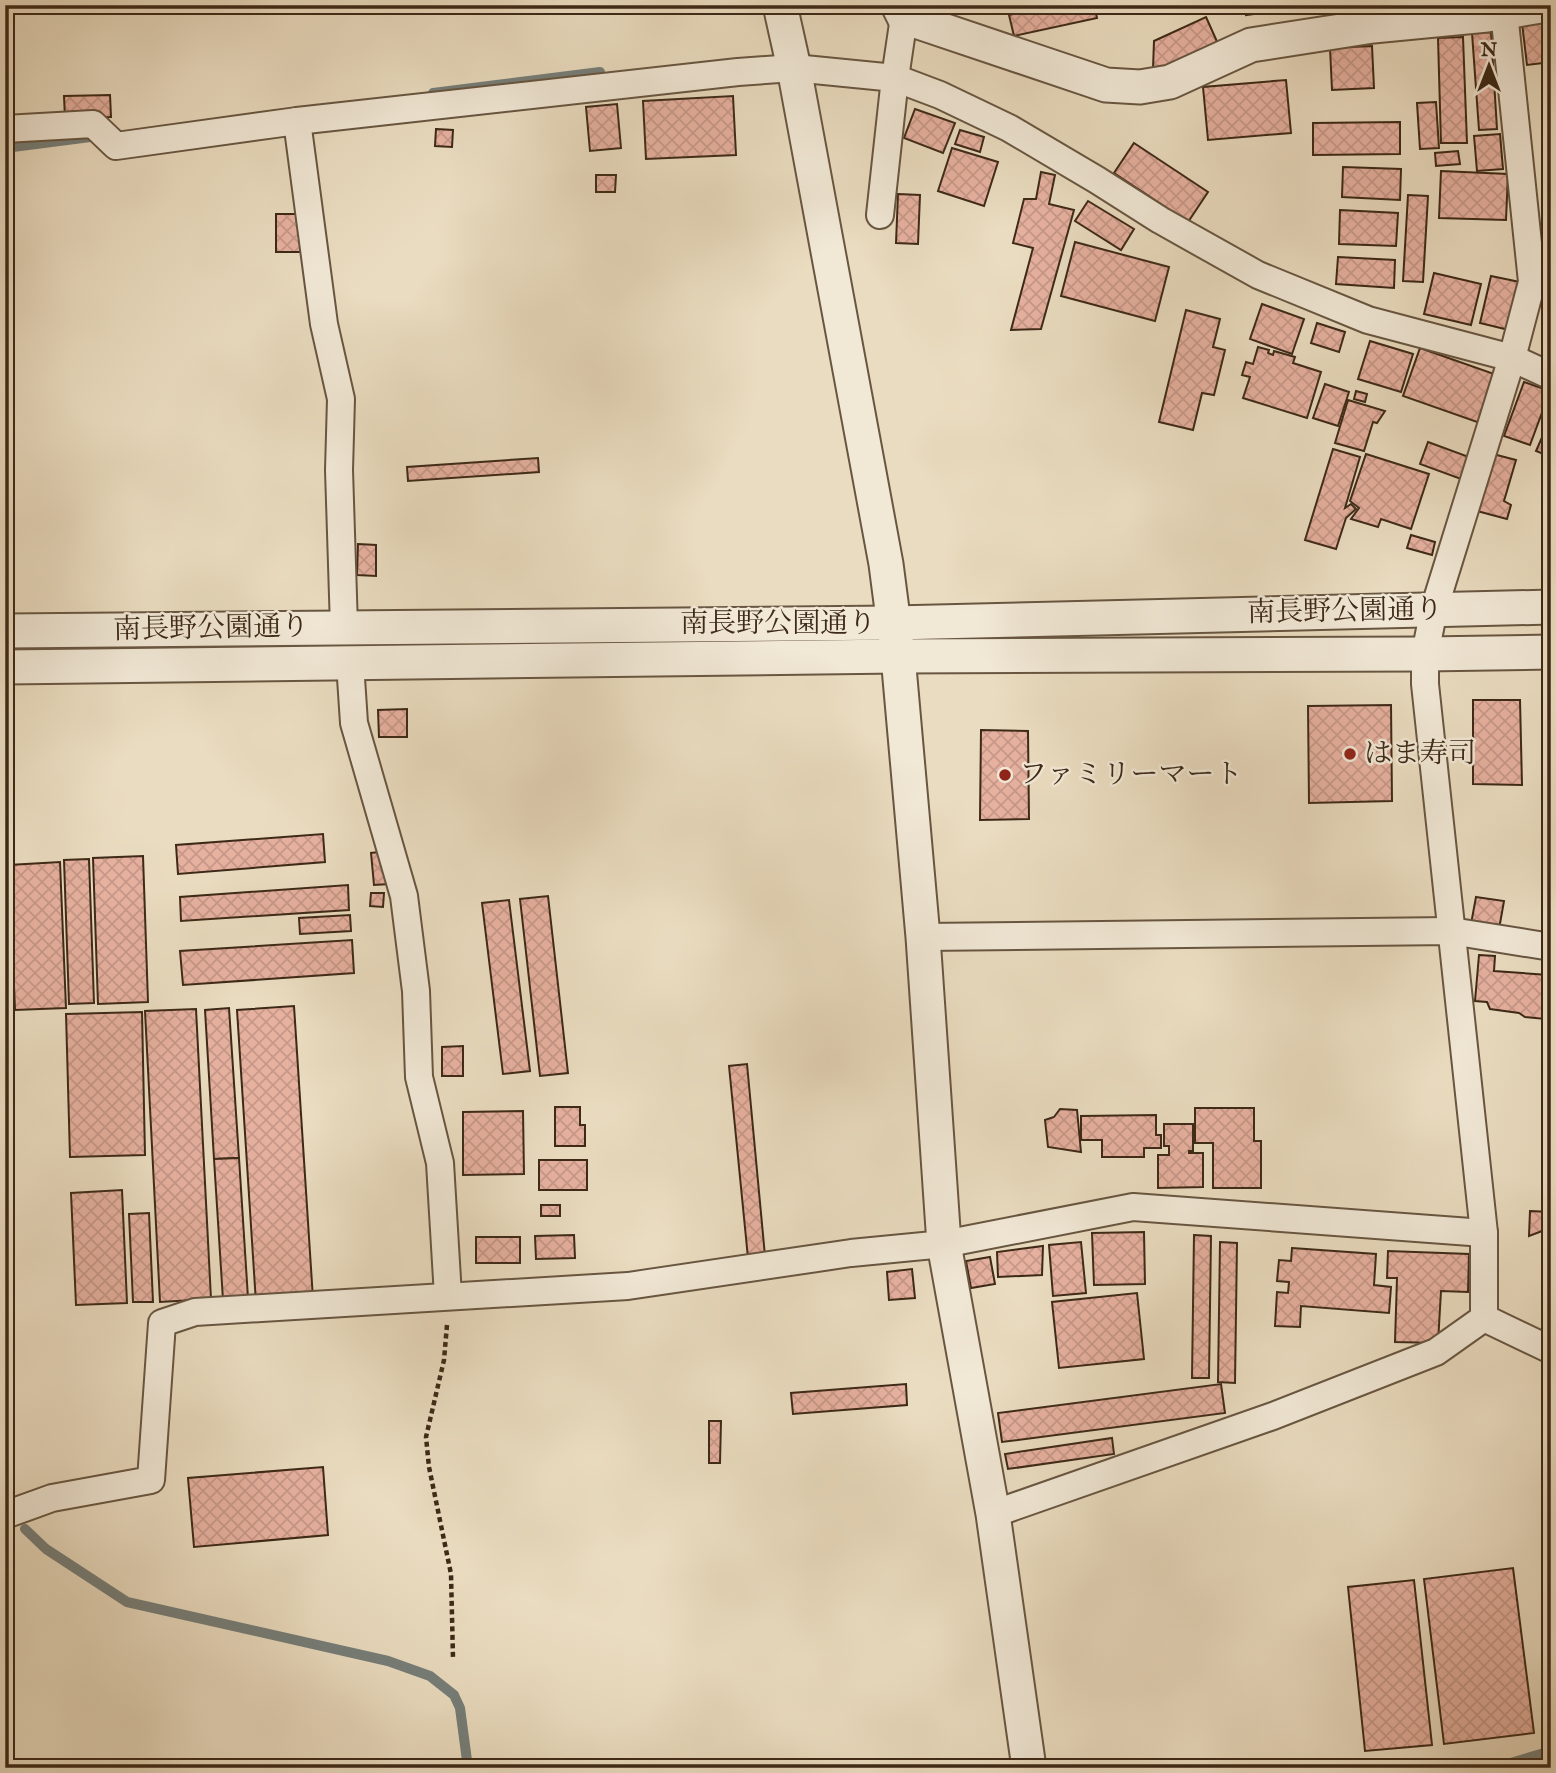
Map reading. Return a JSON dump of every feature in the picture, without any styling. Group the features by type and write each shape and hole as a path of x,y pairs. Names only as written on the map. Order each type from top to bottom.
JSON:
{"street":[{"path":"780,5 886,564 898,656 923,937 944,1244 993,1514 1029,1768"},
{"path":"880,215 901,11 1106,85 1140,87 1170,82 1251,45 1373,16 1493,11 1547,5"},
{"path":"1484,1318 1484,1233 1425,684 1425,654 1434,609 1512,358 1532,282 1493,11"},
{"path":"5,129 93,124 116,146 297,121 669,79 794,68 895,78 940,95 1009,128 1160,220 1258,275 1368,320 1512,358 1551,376"},
{"path":"297,121 324,324 341,399 339,470 344,627"},
{"name":"南長野公園通り","path":"5,631 894,623 1551,607"},
{"name":"南長野公園通り","path":"5,667 898,656 1551,652"},
{"path":"350,663 354,723 404,896 416,991 419,1077 440,1163 448,1296"},
{"path":"923,937 1451,931 1551,947"},
{"path":"5,1515 51,1498 151,1480 162,1323 195,1312 628,1286 851,1253 944,1244 1133,1208 1484,1233"},
{"path":"1484,1318 1551,1350"},
{"path":"993,1514 1273,1416 1411,1362 1436,1352 1484,1318"}],"path":[{"path":"448,1296 444,1360 426,1437 429,1467 450,1574 453,1658"}],"building":[{"path":"1056,5 1094,5 1097,18 1014,36 1009,15"},
{"path":"1245,5 1322,5 1246,15"},
{"path":"1206,17 1219,46 1167,69 1153,69 1154,41"},
{"path":"1551,20 1551,62 1527,65 1522,23"},
{"path":"1491,32 1497,129 1479,130 1472,33"},
{"path":"1463,37 1467,143 1441,143 1438,38"},
{"path":"1372,46 1374,88 1332,90 1330,48"},
{"path":"1286,80 1291,133 1208,140 1203,87"},
{"path":"110,95 111,117 65,118 64,96"},
{"path":"733,96 736,155 646,159 643,101"},
{"path":"1436,102 1439,148 1420,149 1417,103"},
{"path":"617,104 621,148 590,151 586,107"},
{"path":"915,109 955,123 943,153 904,138"},
{"path":"1400,122 1400,154 1313,155 1313,123"},
{"path":"1546,124 1551,124 1551,175 1550,175"},
{"path":"436,129 453,130 452,147 435,146"},
{"path":"960,130 984,137 980,152 955,144"},
{"path":"1500,134 1503,169 1477,171 1474,136"},
{"path":"1134,143 1208,192 1188,222 1114,173"},
{"path":"952,148 998,162 984,206 938,191"},
{"path":"1458,151 1460,164 1436,166 1435,153"},
{"path":"1343,167 1401,169 1400,200 1342,197"},
{"path":"1441,171 1508,174 1506,220 1439,218"},
{"path":"1041,172 1055,175 1049,204 1074,210 1041,329 1011,330 1033,248 1013,243 1024,199 1036,199"},
{"path":"596,175 616,175 615,192 596,192"},
{"path":"898,194 920,195 918,244 896,243"},
{"path":"1408,195 1428,196 1423,282 1403,281"},
{"path":"1088,201 1134,229 1121,250 1075,221"},
{"path":"1340,210 1398,213 1396,246 1339,244"},
{"path":"276,214 300,214 300,252 276,252"},
{"path":"1075,242 1169,267 1155,321 1061,296"},
{"path":"1338,257 1395,260 1394,288 1336,284"},
{"path":"1551,258 1551,289 1542,289 1542,260"},
{"path":"1434,273 1481,284 1471,325 1424,314"},
{"path":"1491,276 1520,282 1509,330 1480,323"},
{"path":"1262,304 1304,319 1292,354 1250,339"},
{"path":"1186,310 1220,319 1213,347 1225,350 1214,395 1202,393 1193,430 1159,422"},
{"path":"1317,323 1345,332 1339,352 1311,343"},
{"path":"1370,341 1413,354 1401,392 1358,379"},
{"path":"1258,347 1269,350 1268,353 1273,355 1274,351 1295,357 1293,363 1321,372 1307,418 1243,398 1250,377 1242,375 1246,362 1253,364"},
{"path":"1420,348 1497,375 1480,423 1403,396"},
{"path":"1524,382 1550,391 1530,445 1504,436"},
{"path":"1325,384 1349,392 1338,426 1313,418"},
{"path":"1356,391 1367,394 1365,402 1354,399"},
{"path":"1348,400 1385,411 1377,423 1373,422 1364,451 1335,443"},
{"path":"1551,417 1551,457 1536,451"},
{"path":"1428,442 1469,457 1461,479 1420,464"},
{"path":"1333,449 1360,457 1345,508 1351,504 1356,509 1346,518 1336,549 1305,540"},
{"path":"1366,454 1429,474 1411,529 1381,519 1378,527 1351,519 1359,508 1350,501"},
{"path":"1493,454 1516,460 1504,501 1511,505 1507,519 1477,511"},
{"path":"538,458 539,472 408,481 407,467"},
{"path":"1411,535 1435,542 1432,555 1407,548"},
{"path":"358,544 376,545 376,576 357,575"},
{"path":"1473,700 1520,700 1522,785 1473,784"},
{"name":"はま寿司","path":"1391,705 1392,801 1309,803 1308,706"},
{"path":"407,709 407,737 379,737 378,710"},
{"name":"ファミリーマート","path":"981,730 1028,731 1029,819 980,820"},
{"path":"323,834 325,862 178,874 176,845"},
{"path":"388,851 390,884 374,885 371,853"},
{"path":"143,856 148,1002 98,1004 93,858"},
{"path":"89,859 94,1003 69,1004 64,860"},
{"path":"60,862 66,1008 15,1010 9,865"},
{"path":"348,885 349,910 181,921 180,897"},
{"path":"371,893 384,893 383,907 370,906"},
{"path":"548,896 568,1073 540,1076 520,899"},
{"path":"1476,897 1504,901 1499,929 1471,924"},
{"path":"509,900 530,1071 503,1074 482,903"},
{"path":"350,915 351,931 300,934 299,918"},
{"path":"352,940 354,973 183,985 180,951"},
{"path":"1479,955 1495,956 1494,971 1548,975 1545,1019 1490,1009 1487,1002 1475,1001"},
{"path":"294,1006 313,1299 256,1303 237,1010"},
{"path":"229,1008 239,1158 214,1159 205,1010"},
{"path":"196,1009 211,1299 160,1302 145,1011"},
{"path":"142,1012 145,1155 70,1157 66,1014"},
{"path":"463,1046 463,1076 442,1076 442,1047"},
{"path":"747,1064 765,1256 748,1258 729,1066"},
{"path":"555,1107 580,1107 580,1125 585,1125 585,1146 555,1146"},
{"path":"1195,1108 1254,1108 1254,1141 1261,1141 1261,1188 1213,1188 1213,1143 1195,1143"},
{"path":"1060,1109 1077,1110 1081,1152 1048,1147 1045,1120 1054,1117"},
{"path":"523,1111 524,1174 463,1175 463,1112"},
{"path":"1156,1115 1156,1135 1161,1135 1161,1148 1144,1148 1144,1157 1102,1157 1102,1140 1081,1140 1081,1116"},
{"path":"1164,1124 1193,1124 1193,1151 1189,1153 1203,1153 1203,1187 1158,1188 1158,1155 1169,1155 1169,1146 1164,1146"},
{"path":"239,1158 248,1298 223,1300 214,1159"},
{"path":"539,1160 587,1160 587,1190 539,1190"},
{"path":"122,1190 127,1303 76,1305 71,1193"},
{"path":"541,1205 560,1205 560,1216 541,1216"},
{"path":"1530,1211 1550,1212 1550,1228 1529,1236"},
{"path":"149,1213 153,1302 133,1302 129,1214"},
{"path":"1144,1232 1145,1284 1094,1285 1092,1233"},
{"path":"574,1235 575,1258 536,1259 535,1236"},
{"path":"1194,1235 1211,1236 1209,1378 1192,1378"},
{"path":"476,1237 520,1237 520,1263 476,1263"},
{"path":"1081,1242 1086,1293 1053,1296 1049,1245"},
{"path":"1220,1242 1237,1243 1235,1383 1218,1382"},
{"path":"1043,1246 1042,1275 998,1277 997,1252"},
{"path":"1292,1248 1376,1254 1374,1285 1391,1287 1389,1313 1301,1306 1300,1327 1275,1326 1277,1292 1288,1293 1289,1282 1277,1281 1279,1260 1291,1261"},
{"path":"1388,1251 1469,1254 1468,1292 1441,1291 1438,1343 1395,1342 1397,1278 1387,1278"},
{"path":"990,1257 995,1284 971,1288 966,1261"},
{"path":"912,1269 915,1298 889,1300 887,1272"},
{"path":"1137,1293 1144,1359 1059,1368 1052,1302"},
{"path":"906,1384 907,1405 793,1414 791,1393"},
{"path":"1221,1384 1225,1413 1002,1442 998,1413"},
{"path":"709,1421 721,1421 720,1463 709,1463"},
{"path":"1112,1438 1114,1454 1008,1469 1005,1454"},
{"path":"323,1467 328,1535 194,1547 188,1478"},
{"path":"1513,1568 1534,1733 1444,1744 1424,1579"},
{"path":"1414,1580 1432,1745 1365,1751 1348,1587"}],"waterway":[{"path":"433,93 600,72"},
{"path":"5,148 98,136"},
{"path":"25,1529 46,1549 127,1602 388,1661 430,1676 454,1695 460,1708 468,1768"},
{"path":"1494,1768 1551,1751"}],"place":[{"name":"はま寿司","path":"1350,754"},
{"name":"ファミリーマート","path":"1005,775"}]}
